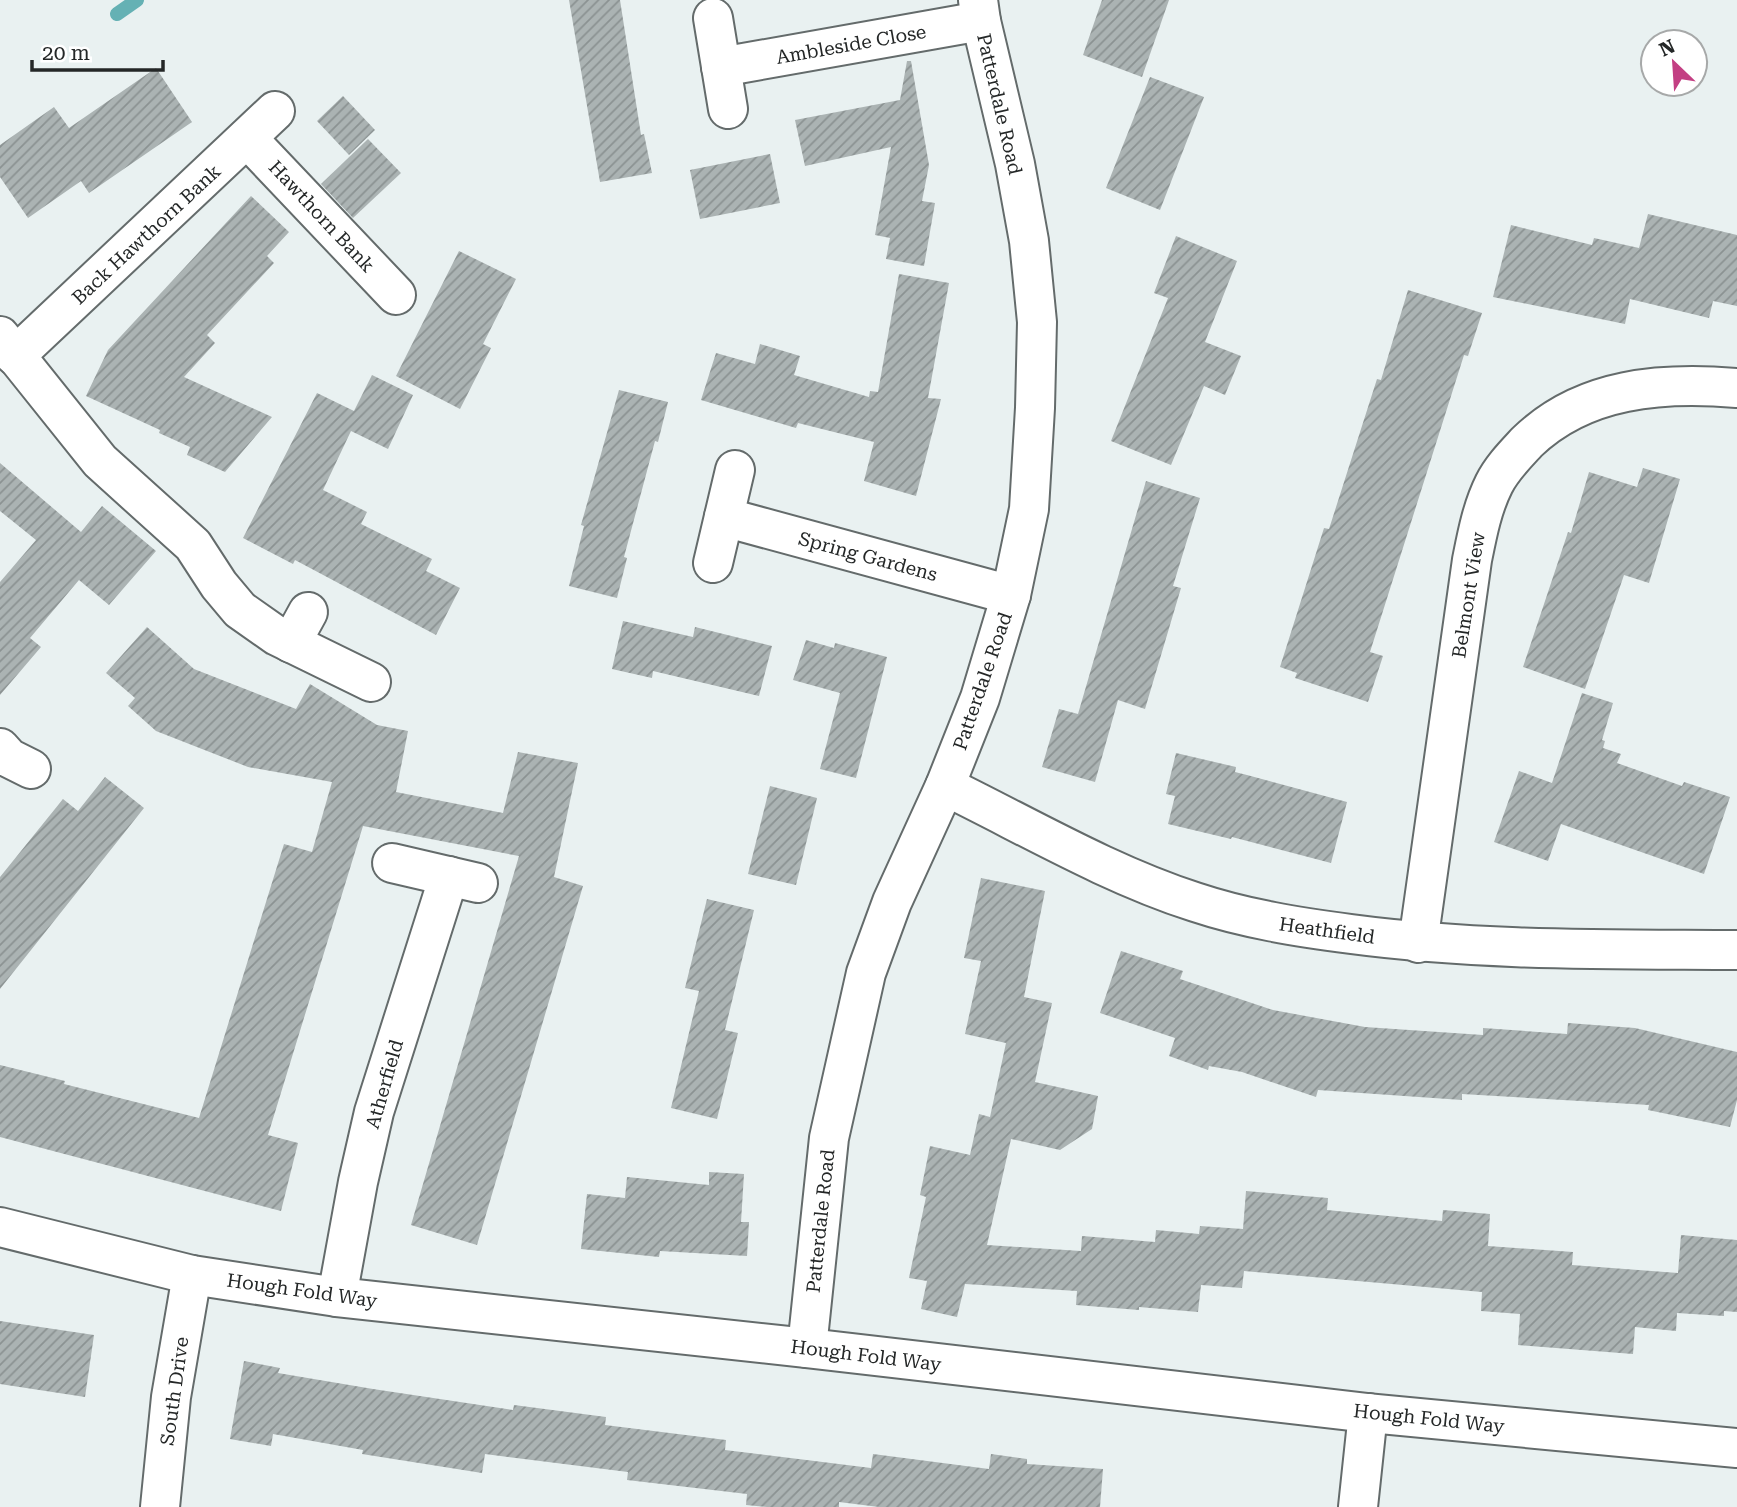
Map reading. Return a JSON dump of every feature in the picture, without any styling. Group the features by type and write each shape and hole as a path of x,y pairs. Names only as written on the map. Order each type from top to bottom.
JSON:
{"street":[{"name":"Ambleside Close","path":"721,67 979,10"},
{"name":"Patterdale Road","path":"807,1348 829,1138 863,985 892,902 945,786 981,698 1011,594 1029,509 1037,322 1029,241 1015,164 979,10"},
{"path":"713,18 728,109"},
{"name":"Back Hawthorn Bank","path":"8,346 275,111"},
{"name":"Hawthorn Bank","path":"247,138 396,295"},
{"path":"8,346 100,461 193,545 219,585 240,610 276,636 299,628 371,682"},
{"name":"Belmont View","path":"1418,943 1472,561 1480,520 1494,484 1513,456 1538,432 1592,400 1667,385 1737,388"},
{"path":"713,563 735,470"},
{"name":"Spring Gardens","path":"724,517 1011,594"},
{"name":"Heathfield","path":"945,786 1118,871 1194,902 1274,924 1418,943 1535,948 1737,950"},
{"name":"Atherfield","path":"337,1297 374,1112 463,879 391,863"},
{"name":"Hough Fold Way","path":"0,1227 192,1275 337,1297 1368,1413 1737,1448"},
{"name":"South Drive","path":"160,1507 171,1397 192,1275"},
{"path":"1358,1507 1368,1413"}],"building":[{"path":"569,0 620,0 641,135 644,134 652,173 600,182"},
{"path":"1102,0 1169,0 1142,77 1083,55"},
{"path":"907,61 911,61 929,165 922,201 935,203 924,266 886,259 890,238 875,235 891,147 805,166 795,120 900,100"},
{"path":"156,68 192,122 89,193 81,181 28,218 0,177 0,145 54,107 69,128"},
{"path":"1150,77 1204,97 1160,210 1106,188"},
{"path":"343,96 375,130 349,155 317,121"},
{"path":"368,139 401,173 353,218 321,184"},
{"path":"770,154 780,203 700,219 690,170"},
{"path":"251,196 289,232 267,256 274,263 207,335 215,343 184,377 272,417 225,472 187,455 190,447 159,433 160,430 86,396 108,350"},
{"path":"1648,214 1737,235 1737,306 1713,301 1709,318 1630,299 1625,324 1493,297 1511,225 1592,245 1594,238 1639,248"},
{"path":"1176,236 1237,261 1205,342 1241,356 1225,395 1204,386 1171,465 1111,441 1168,298 1154,293"},
{"path":"459,251 516,279 483,344 491,348 460,409 396,376"},
{"path":"899,274 949,283 928,398 941,399 916,496 864,481 874,442 798,423 796,428 701,400 716,353 755,364 760,344 800,356 794,375 869,397 870,391 878,392"},
{"path":"1408,290 1482,313 1468,356 1464,355 1370,652 1383,656 1368,702 1295,678 1297,673 1280,667 1324,528 1329,529 1377,379 1381,380"},
{"path":"372,375 413,395 388,449 351,431 323,490 367,512 361,524 432,559 426,571 460,588 436,635 295,560 293,564 243,538 317,393 354,411"},
{"path":"619,390 668,402 624,557 627,558 617,598 569,586 584,526 581,525"},
{"path":"0,463 81,532 102,506 156,551 109,605 79,580 30,638 41,647 0,695 0,582 36,540 0,511"},
{"path":"1643,468 1680,479 1649,583 1624,575 1585,689 1523,667 1568,532 1571,533 1589,472 1637,487"},
{"path":"1146,481 1200,498 1173,586 1181,588 1145,709 1118,700 1095,782 1042,767 1059,709 1078,714"},
{"path":"623,621 693,637 695,627 772,646 759,696 653,671 652,678 612,669"},
{"path":"147,627 194,669 296,709 310,684 377,725 408,731 396,792 503,813 518,752 578,763 554,877 583,886 477,1245 411,1225 519,856 363,826 268,1135 298,1143 281,1211 0,1137 0,1065 199,1118 284,844 312,852 332,782 248,767 156,731 128,706 135,698 106,673"},
{"path":"806,640 834,648 835,643 887,657 856,778 820,769 840,693 793,680"},
{"path":"1582,693 1613,703 1602,740 1605,741 1603,748 1621,754 1617,763 1682,786 1684,782 1730,797 1704,874 1561,824 1548,861 1494,842 1519,771 1552,783"},
{"path":"1176,753 1236,767 1235,772 1347,802 1331,863 1232,837 1231,839 1168,824 1175,796 1166,794"},
{"path":"105,777 144,808 0,989 0,877 63,799 78,811"},
{"path":"770,786 817,798 796,885 748,874"},
{"path":"981,878 1045,891 1024,997 1052,1003 1035,1082 1098,1096 1092,1129 1060,1150 1011,1139 987,1245 1081,1251 1082,1236 1155,1242 1156,1230 1199,1234 1200,1226 1243,1229 1246,1191 1328,1198 1327,1210 1367,1214 1442,1221 1443,1210 1490,1214 1488,1246 1573,1252 1572,1265 1678,1273 1681,1235 1737,1240 1737,1312 1724,1311 1724,1316 1677,1313 1676,1331 1635,1327 1633,1354 1518,1345 1520,1314 1481,1311 1482,1292 1244,1271 1242,1288 1201,1285 1198,1312 1076,1305 1077,1291 965,1284 957,1317 921,1309 927,1281 909,1278 926,1197 920,1195 930,1146 970,1155 979,1114 990,1117 1006,1043 965,1034 981,961 964,958"},
{"path":"707,899 754,910 725,1030 738,1033 717,1119 671,1108 699,991 685,988"},
{"path":"1121,951 1183,971 1180,979 1273,1010 1365,1027 1483,1035 1483,1028 1567,1034 1568,1023 1635,1028 1737,1052 1737,1100 1730,1127 1648,1110 1649,1105 1462,1094 1462,1100 1318,1090 1316,1097 1242,1072 1209,1066 1208,1070 1169,1056 1175,1038 1100,1013"},
{"path":"709,1172 744,1174 741,1222 749,1222 747,1256 660,1251 659,1257 581,1249 587,1194 625,1198 627,1177 709,1185"},
{"path":"0,1321 94,1335 85,1397 0,1384"},
{"path":"244,1361 280,1368 278,1373 373,1389 513,1410 514,1405 606,1417 605,1425 726,1440 725,1450 871,1468 873,1454 989,1469 991,1454 1027,1459 1027,1464 1103,1469 1100,1507 879,1507 839,1502 839,1507 767,1507 746,1505 747,1494 627,1480 628,1472 485,1454 482,1473 362,1454 363,1450 273,1434 271,1446 230,1439"}],"waterway":[{"path":"117,14 137,0"}]}
